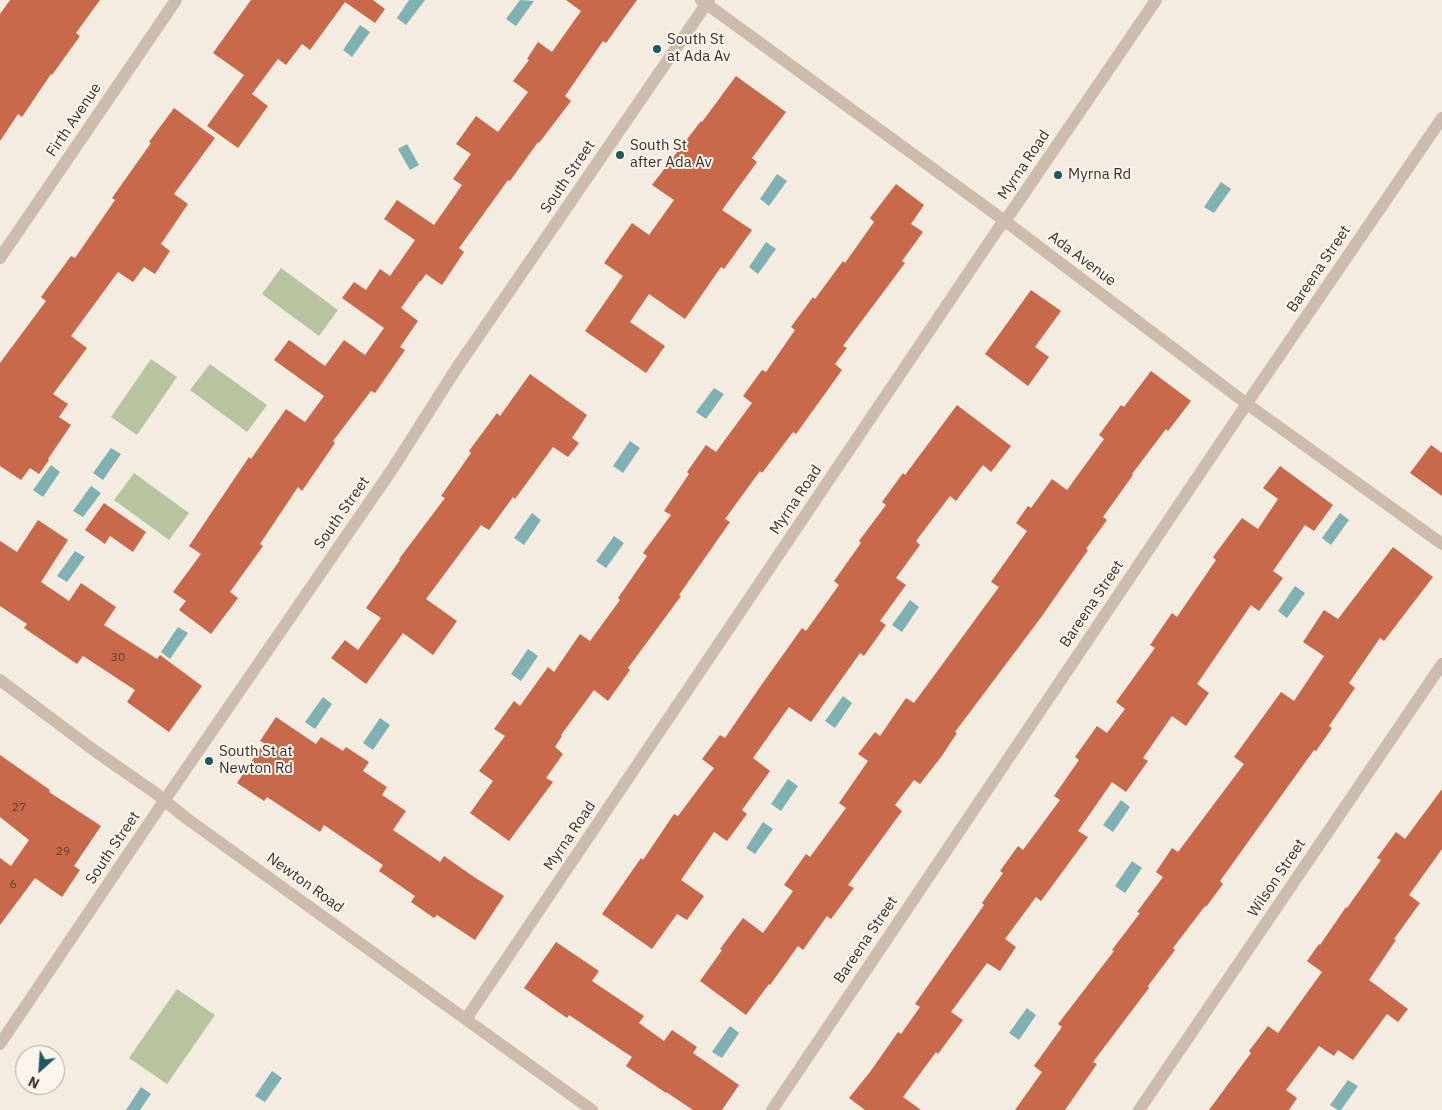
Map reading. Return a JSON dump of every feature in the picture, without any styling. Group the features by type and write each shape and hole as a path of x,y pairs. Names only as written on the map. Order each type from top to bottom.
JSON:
{"street":[{"name":"Firth Avenue","path":"0,258 176,0"},
{"name":"Myrna Road","path":"466,1019 1005,220 1156,0"},
{"name":"Ada Avenue","path":"706,1 1005,220 1247,404 1442,544"},
{"name":"South Street","path":"0,1044 393,468 456,369 706,1"},
{"name":"Bareena Street","path":"772,1110 1247,404 1442,118"},
{"name":"Wilson Street","path":"1138,1110 1442,664"},
{"name":"Newton Road","path":"0,680 95,751 154,792 180,814 592,1110"}],"green space":[{"path":"281,268 338,310 319,336 262,294"},
{"path":"151,359 177,377 137,435 111,417"},
{"path":"210,364 267,405 247,432 190,390"},
{"path":"134,473 189,513 169,540 114,500"},
{"path":"177,989 215,1015 167,1084 129,1058"}],"water":[{"path":"409,0 425,0 406,25 397,18"},
{"path":"520,0 534,1 516,26 506,19"},
{"path":"360,25 370,32 352,57 343,50"},
{"path":"407,144 419,165 410,170 398,149"},
{"path":"777,174 787,181 769,206 760,199"},
{"path":"1221,182 1231,189 1214,213 1204,207"},
{"path":"766,242 776,249 758,274 749,267"},
{"path":"714,388 724,394 706,419 696,412"},
{"path":"630,441 640,448 623,473 613,466"},
{"path":"111,448 121,454 103,480 93,473"},
{"path":"51,465 60,472 43,497 33,490"},
{"path":"91,486 101,493 83,517 73,511"},
{"path":"532,513 541,520 524,545 514,538"},
{"path":"1340,513 1349,520 1331,545 1322,538"},
{"path":"614,536 624,543 606,568 596,561"},
{"path":"75,551 85,557 67,582 57,576"},
{"path":"1295,586 1305,593 1287,618 1278,611"},
{"path":"910,600 919,607 902,632 892,625"},
{"path":"178,627 188,633 170,659 161,652"},
{"path":"528,649 538,656 521,681 511,674"},
{"path":"843,696 852,703 835,728 825,721"},
{"path":"323,697 332,704 315,729 305,722"},
{"path":"380,718 390,725 373,750 363,743"},
{"path":"788,779 798,786 781,811 771,804"},
{"path":"1121,800 1130,807 1113,832 1103,825"},
{"path":"763,822 773,829 755,854 746,848"},
{"path":"1132,861 1142,868 1125,893 1115,886"},
{"path":"1027,1008 1036,1015 1019,1040 1009,1033"},
{"path":"730,1026 739,1033 722,1058 712,1052"},
{"path":"272,1071 282,1078 265,1102 255,1096"},
{"path":"1348,1080 1358,1086 1341,1110 1338,1110 1330,1105"},
{"path":"141,1087 151,1094 140,1110 126,1110"}],"building":[{"path":"10,0 100,0 76,33 80,36 22,117 18,114 0,141 0,14"},
{"path":"251,0 373,0 385,9 375,23 345,2 310,50 302,44 286,65 278,59 252,94 268,106 238,148 207,126 244,75 213,53"},
{"path":"566,0 637,0 606,43 603,41 565,96 571,101 510,181 508,180 459,248 464,252 442,285 426,274 401,308 418,321 400,347 405,350 375,393 371,391 333,441 335,443 302,491 298,487 260,544 263,546 230,592 238,598 211,634 179,610 186,601 173,592 201,554 189,546 249,457 251,459 286,409 305,422 324,396 274,360 289,340 325,366 344,340 365,355 384,328 342,298 354,282 366,290 380,269 390,276 415,240 384,219 397,200 434,225 462,185 453,179 471,154 456,144 476,116 498,132 528,92 513,81 529,60 527,59 538,42 552,52 581,11"},
{"path":"736,76 786,112 752,158 757,162 722,210 752,230 724,269 721,267 685,319 649,294 630,322 665,346 646,373 585,331 623,276 604,263 632,223 649,235 674,200 652,185"},
{"path":"174,108 215,138 174,194 188,204 161,244 170,251 155,274 144,267 133,282 118,272 71,336 87,348 53,394 68,404 59,417 71,425 39,474 30,468 21,480 0,466 0,363 46,301 41,297 71,256 75,258 115,200 112,198"},
{"path":"896,184 924,205 911,224 923,232 902,261 905,263 843,346 847,348 835,364 842,370 796,434 793,432 762,473 760,471 725,519 730,522 679,595 681,596 628,668 630,670 608,701 594,690 561,735 555,747 563,754 546,778 553,782 509,841 470,813 493,781 479,771 505,736 494,729 514,701 520,706 548,667 554,672 580,634 590,641 620,600 618,598 647,556 643,553 671,515 664,511 689,474 687,472 706,445 716,452 752,403 743,396 762,370 766,372 795,330 791,327 813,297 815,299 843,261 845,263 874,222 870,218"},
{"path":"1031,290 1061,311 1035,347 1049,357 1028,386 985,354"},
{"path":"1151,371 1191,401 1168,431 1166,429 1132,474 1103,517 1107,520 1086,549 1088,550 1042,616 955,732 957,733 941,757 920,784 914,780 895,805 902,811 848,885 854,888 831,919 827,916 803,950 798,946 746,1015 700,981 722,950 720,949 743,918 763,933 793,891 784,885 806,854 810,857 846,808 839,803 868,761 858,754 875,732 880,736 906,698 914,703 999,587 991,582 1027,531 1016,523 1028,506 1031,508 1052,479 1067,490 1104,439 1099,435 1121,405 1124,407"},
{"path":"530,374 587,415 572,438 579,443 568,457 553,447 515,499 513,497 489,530 481,525 426,599 457,621 433,655 403,633 366,684 331,658 345,640 358,650 381,618 366,608 399,559 445,498 441,496 471,453 469,451 497,413 500,416"},
{"path":"957,405 1011,446 991,472 983,465 956,501 950,496 916,541 920,545 896,578 906,585 880,621 886,625 864,656 860,653 811,722 789,707 753,758 770,771 742,810 747,814 727,841 714,832 681,880 704,896 687,920 677,914 652,949 602,914 641,858 643,860 674,814 678,816 714,768 702,759 720,735 725,738 802,628 806,631 839,585 834,581 861,543 859,541 886,505 882,502 903,473 905,475"},
{"path":"1431,445 1442,453 1442,496 1410,473"},
{"path":"1280,466 1333,505 1314,531 1305,525 1273,571 1283,578 1259,611 1251,605 1197,684 1209,693 1186,726 1172,716 1143,758 1148,761 1126,792 1112,782 1078,831 1088,837 1041,901 1036,897 1005,939 1016,947 1000,971 987,963 951,1012 963,1020 938,1054 936,1052 903,1097 921,1110 865,1110 849,1098 898,1032 901,1034 920,1007 915,1004 984,905 982,903 1003,873 1000,871 1018,846 1023,850 1060,800 1054,796 1079,760 1075,757 1097,726 1107,733 1125,709 1116,702 1155,648 1150,645 1172,613 1177,617 1216,560 1213,557 1242,518 1258,529 1278,499 1263,488"},
{"path":"104,503 146,532 133,552 110,536 105,544 85,530"},
{"path":"38,520 68,540 41,582 69,601 81,583 116,607 104,625 157,659 160,655 202,686 169,732 127,702 135,690 83,656 77,664 24,628 27,624 0,606 0,541 17,552"},
{"path":"1393,547 1433,577 1384,641 1380,638 1349,683 1355,688 1329,726 1332,728 1316,751 1314,750 1220,881 1223,884 1173,948 1175,950 1148,986 1149,988 1093,1062 1097,1064 1065,1110 1015,1110 1042,1072 1034,1066 1062,1027 1058,1024 1114,951 1112,950 1140,913 1137,912 1163,877 1156,872 1172,848 1178,852 1244,764 1234,757 1281,692 1294,701 1324,656 1303,642 1324,610 1338,619"},
{"path":"276,717 316,744 321,737 343,751 346,747 369,762 363,771 387,787 382,795 406,811 393,830 440,862 444,856 504,896 475,940 437,915 434,918 411,902 415,896 379,871 383,865 324,825 320,832 267,797 264,801 237,783 264,743 260,741"},
{"path":"0,755 50,790 49,792 101,826 74,866 80,870 62,897 35,878 0,925 0,858 11,866 29,840 0,817"},
{"path":"1442,789 1442,849 1409,895 1420,903 1394,939 1396,940 1369,980 1408,1009 1398,1022 1387,1014 1353,1060 1338,1050 1334,1056 1319,1046 1286,1090 1297,1098 1289,1110 1209,1110 1251,1053 1249,1051 1268,1026 1278,1033 1322,972 1307,961 1381,860 1377,858 1396,832 1405,839"},
{"path":"556,942 599,971 592,981 644,1016 639,1023 664,1041 672,1030 697,1047 693,1053 739,1085 722,1110 693,1110 626,1066 632,1057 569,1015 567,1018 524,988"}],"place":[{"name":"South St at Ada Av","path":"657,49"},
{"name":"South St after Ada Av","path":"620,155"},
{"name":"Myrna Rd","path":"1058,175"},
{"name":"South St at Newton Rd","path":"209,761"}]}
